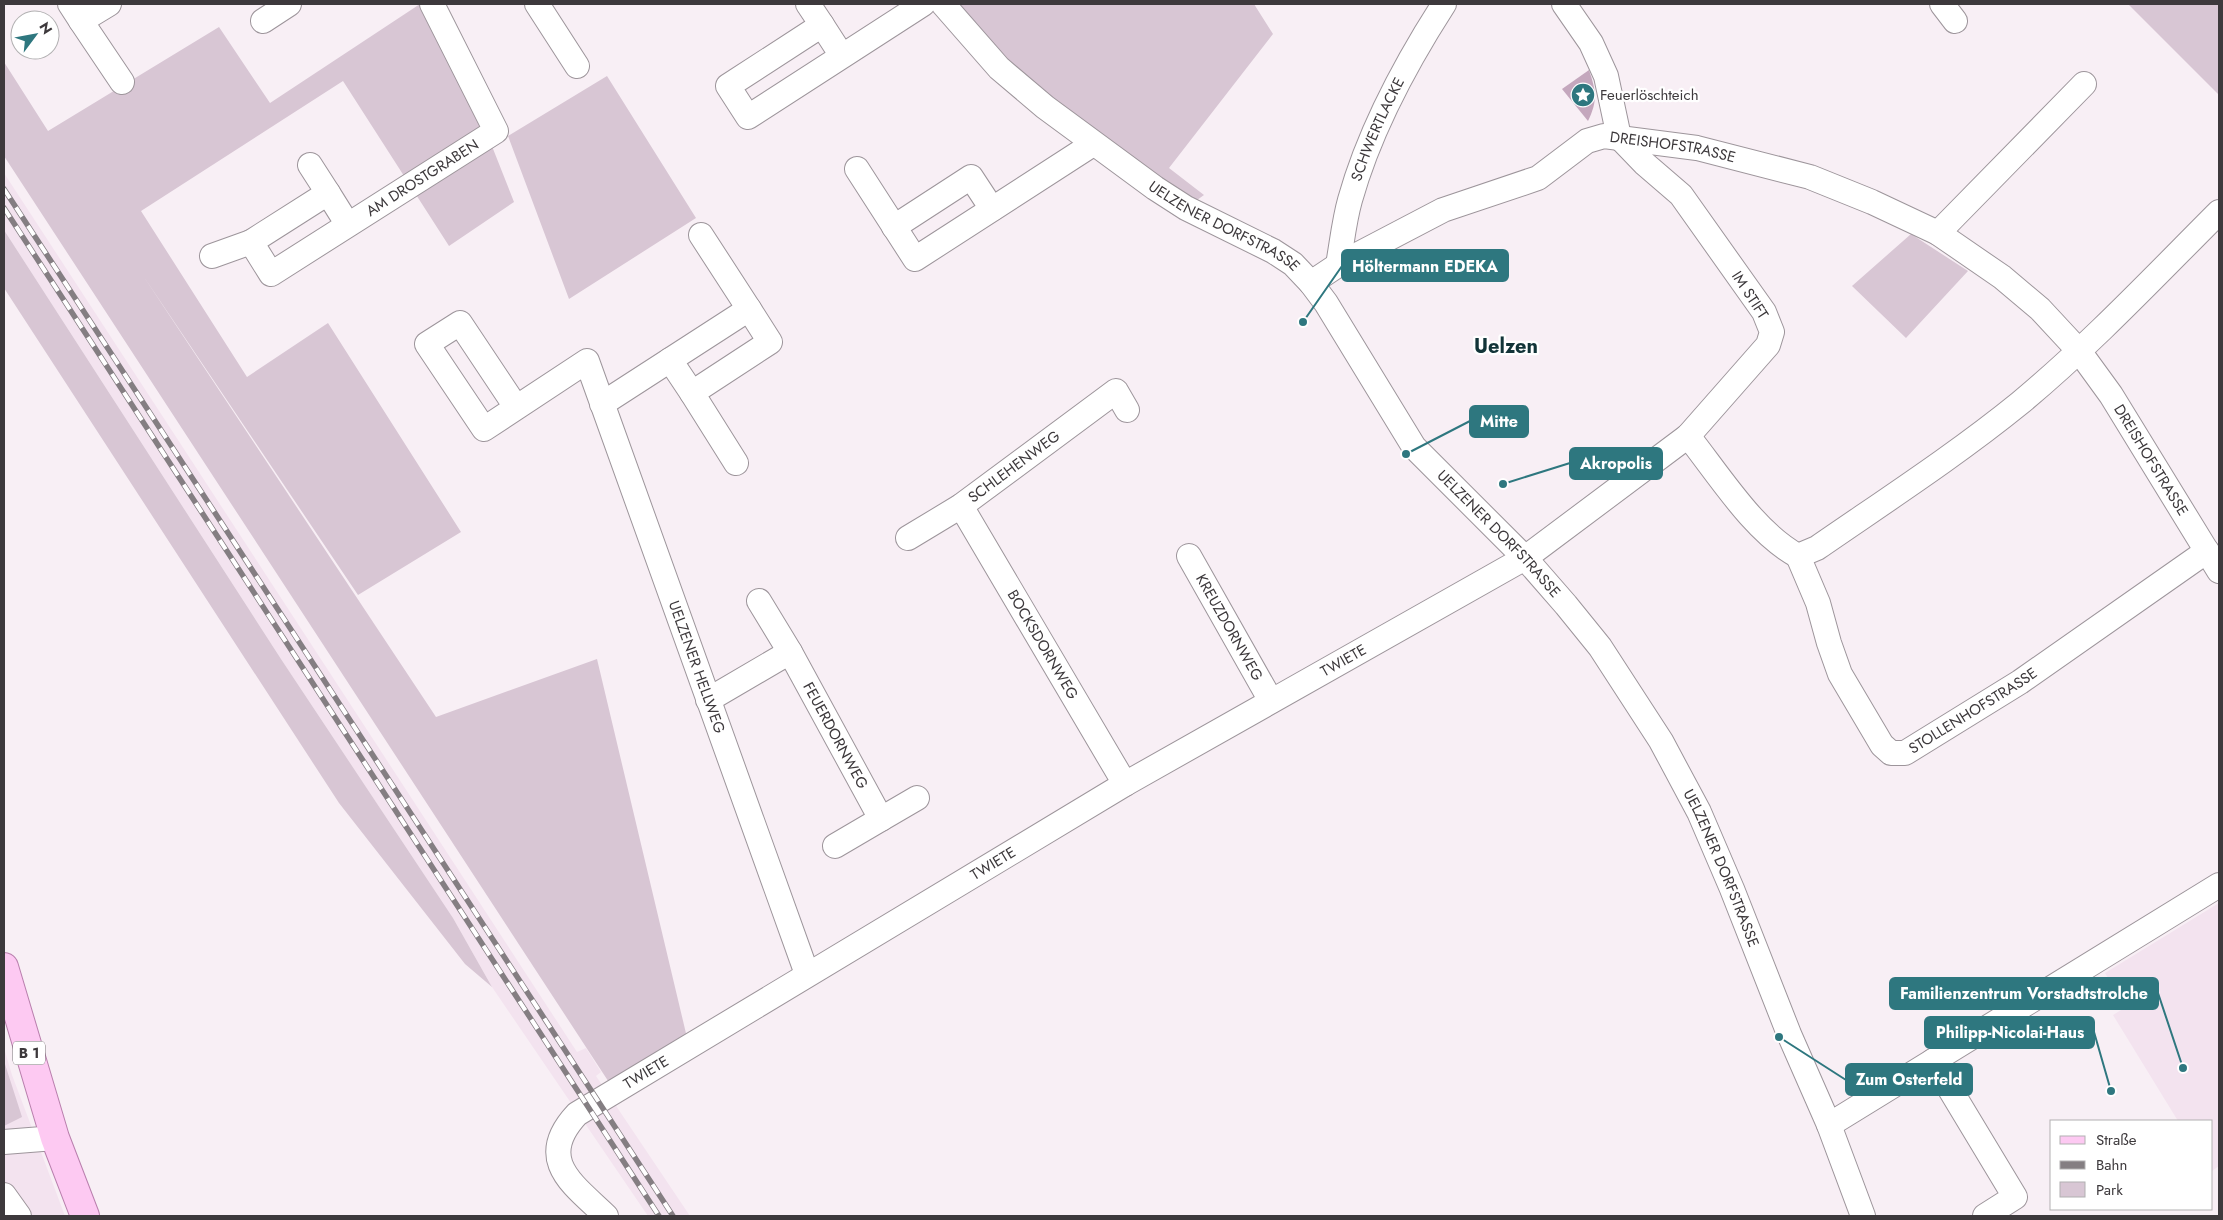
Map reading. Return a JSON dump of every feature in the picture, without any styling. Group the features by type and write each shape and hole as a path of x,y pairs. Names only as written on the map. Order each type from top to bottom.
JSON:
{"main road":[{"name":"B 1","path":"4,967 55,1138 85,1216"}],"street":[{"path":"109,4 76,13 122,82"},
{"path":"263,21 289,4"},
{"name":"AM DROSTGRABEN","path":"251,242 271,274 496,131 432,4"},
{"path":"537,4 577,66"},
{"path":"808,4 842,56"},
{"path":"822,25 728,86 748,117 924,4"},
{"name":"UELZENER DORFSTRASSE","path":"943,4 999,68 1044,107 1093,144 1186,208 1273,251 1293,264 1326,303 1414,447 1525,558 1600,646 1661,741 1699,812 1789,1034 1829,1125 1864,1216"},
{"name":"SCHWERTLACKE","path":"1338,264 1350,201 1379,124 1417,45 1444,4"},
{"path":"1564,4 1591,43 1606,76 1619,136"},
{"path":"1938,233 2084,84"},
{"name":"DREISHOFSTRASSE","path":"1311,283 1338,264 1443,210 1538,178 1588,141 1604,136 1619,136 1697,148 1810,177 1872,202 1938,233 2002,277 2040,309 2079,352 2111,395 2219,571"},
{"name":"IM STIFT","path":"1525,558 1688,436 1768,345 1772,332 1764,312 1681,195 1645,164 1619,136"},
{"path":"856,169 915,259 1093,144"},
{"path":"310,165 348,225"},
{"path":"894,227 971,177 992,209"},
{"path":"212,256 251,242 328,193"},
{"path":"1688,436 1744,507 1781,547 1798,556 1817,548 1960,448 2020,403 2079,352 2219,212"},
{"path":"692,393 770,342 701,235"},
{"path":"602,404 749,309"},
{"path":"670,360 736,462"},
{"name":"UELZENER HELLWEG","path":"516,408 587,362 807,974"},
{"name":"SCHLEHENWEG","path":"908,538 961,506 1117,393"},
{"name":"BOCKSDORNWEG","path":"961,506 1124,784"},
{"name":"STOLLENHOFSTRASSE","path":"1798,556 1818,603 1828,643 1840,674 1872,731 1891,753 1898,755 1905,753 2020,682 2207,551"},
{"name":"KREUZDORNWEG","path":"1188,556 1271,701"},
{"name":"TWIETE","path":"606,1216 564,1174 559,1160 561,1134 576,1114 1124,784 1525,558"},
{"name":"FEUERDORNWEG","path":"759,601 790,652 881,819"},
{"path":"708,700 790,652"},
{"path":"835,846 917,798"},
{"path":"1829,1125 2219,885"},
{"path":"1933,1061 2015,1198 1985,1216"},
{"path":"4,1142 55,1138"},
{"path":"4,1196 20,1216"}],"shaded area":[{"path":"1589,70 1595,101 1588,121 1562,89"},
{"path":"4,173 577,1052 586,1048 601,1072 596,1076 690,1216 648,1216 492,987 453,918 281,659 4,230"},
{"path":"2219,903 2219,1166 2213,1170 2213,1120 2177,1120 2113,1015 2126,1007 2105,973"},
{"path":"4,1048 12,1075 65,1216 4,1216"}],"green space":[{"path":"420,4 484,126 514,202 449,246 343,81 141,211 247,377 328,323 461,532 358,595 144,277 436,717 597,659 689,1046 614,1090 4,156 4,62 48,131 219,27 270,103"},
{"path":"943,4 1254,4 1273,34 1169,168 1204,195 1186,208 1155,188"},
{"path":"2128,4 2219,4 2219,95"},
{"path":"607,76 696,218 569,299 508,136"},
{"path":"4,230 281,659 453,918 492,987 465,964 339,803 4,288"},
{"path":"1911,234 1968,271 1906,338 1852,286"},
{"path":"4,1061 22,1117 4,1126"}],"railway":[{"path":"4,189 673,1216"},
{"path":"4,208 659,1216"}],"place":[{"name":"Feuerlöschteich","path":"1583,95"},
{"name":"Höltermann EDEKA","path":"1303,322"},
{"name":"Mitte","path":"1406,454"},
{"name":"Akropolis","path":"1503,484"},
{"name":"Zum Osterfeld","path":"1779,1037"},
{"name":"Familienzentrum Vorstadtstrolche","path":"2183,1068"},
{"name":"Philipp-Nicolai-Haus","path":"2111,1091"}],"district":[{"name":"Uelzen","path":"1506,346"}]}
